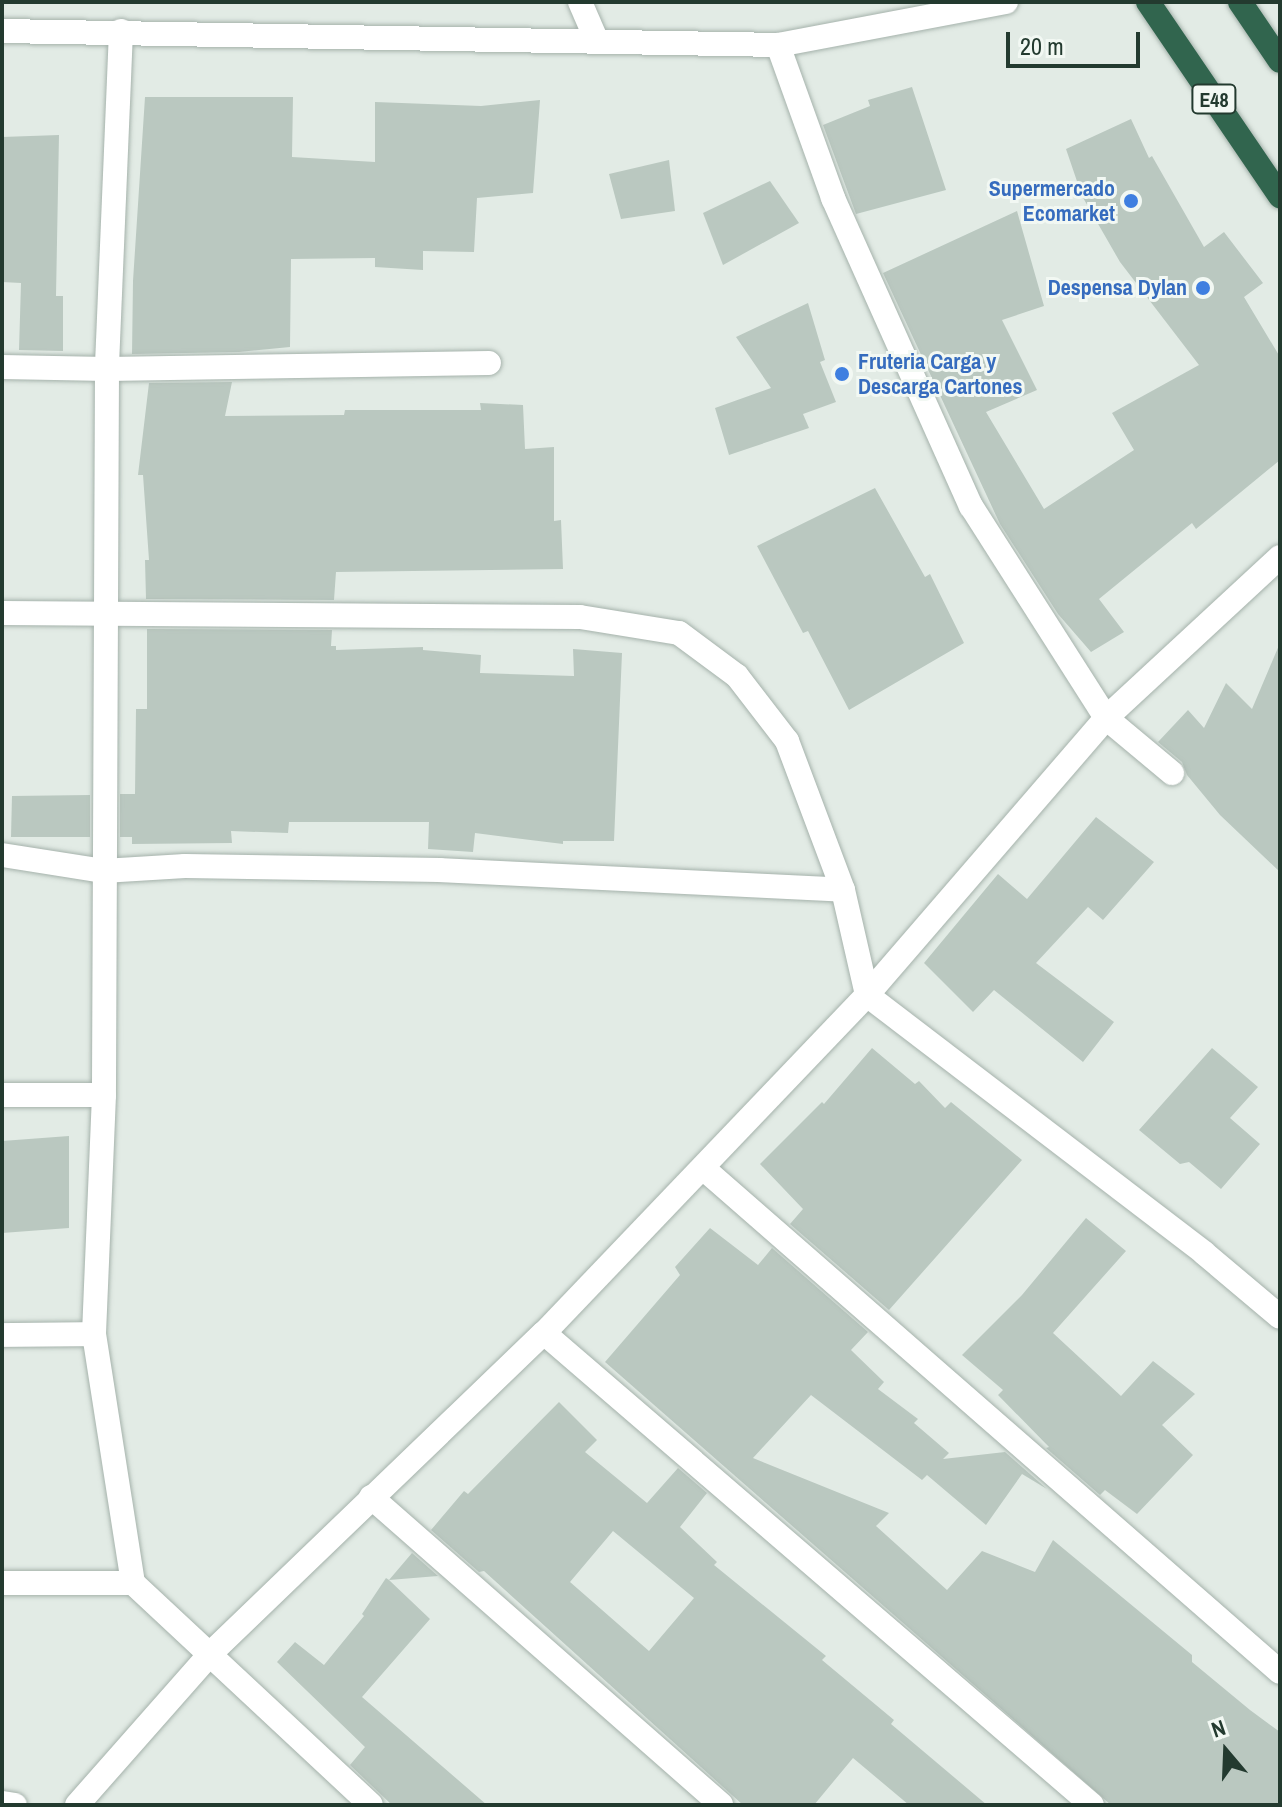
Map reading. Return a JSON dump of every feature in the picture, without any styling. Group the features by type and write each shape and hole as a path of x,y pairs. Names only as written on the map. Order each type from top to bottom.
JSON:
{"highway":[{"name":"E48","path":"1148,2 1280,196"},
{"path":"1240,2 1280,61"}],"street":[{"path":"580,2 596,39"},
{"path":"2,31 596,39 778,45 1006,2"},
{"path":"121,31 107,369 104,1095 94,1334 133,1583 371,1805"},
{"path":"778,45 833,198 971,506 1106,718 1172,773"},
{"path":"2,367 107,369 489,363"},
{"path":"77,1805 210,1654 544,1333 867,995 1106,718 1280,557"},
{"path":"2,613 580,617 679,633 737,676 787,741 843,890 867,995 1204,1253 1280,1317"},
{"path":"2,855 103,871 185,866 440,870 843,890"},
{"path":"2,1095 104,1095"},
{"path":"703,1168 1280,1672"},
{"path":"544,1333 1092,1805"},
{"path":"2,1335 94,1334"},
{"path":"371,1497 721,1805"},
{"path":"2,1583 133,1583"},
{"path":"2,1803 15,1805"}],"building":[{"path":"912,87 946,190 856,214 823,125 870,106 868,100"},
{"path":"145,97 293,97 292,157 375,162 375,102 481,106 540,100 533,193 477,198 474,252 423,251 423,270 375,267 375,258 291,259 290,347 239,352 132,354 133,281"},
{"path":"1131,119 1149,158 1152,156 1204,247 1224,232 1263,283 1244,297 1280,357 1280,460 1196,529 1192,523 1099,599 1124,632 1091,652 1058,614 1000,524 883,273 1017,211 1044,306 1002,320 1037,390 986,412 1044,509 1134,450 1112,413 1199,365 1120,262 1082,196 1066,149"},
{"path":"59,135 56,296 63,296 63,351 19,350 21,283 2,282 2,137"},
{"path":"669,160 675,211 621,219 609,174"},
{"path":"770,181 799,223 723,265 703,213"},
{"path":"808,303 825,360 820,362 836,402 803,414 809,428 729,455 715,408 771,388 736,337"},
{"path":"232,382 225,416 344,415 345,410 481,410 480,403 523,405 525,449 554,447 554,521 561,520 563,569 336,572 334,600 146,599 145,560 149,560 143,475 138,475 149,383"},
{"path":"875,488 925,577 930,574 964,643 849,710 808,631 803,633 757,546"},
{"path":"147,629 332,630 331,646 336,646 336,650 423,647 423,650 481,655 480,673 574,676 573,649 622,653 614,841 563,841 563,844 475,833 473,852 428,849 429,822 289,822 288,833 231,831 232,843 132,844 132,837 120,837 120,794 135,794 136,709 147,709"},
{"path":"1280,643 1280,872 1220,815 1187,775 1182,762 1158,742 1188,710 1204,728 1226,683 1252,709"},
{"path":"90,795 90,837 11,837 12,796"},
{"path":"1096,817 1154,862 1103,920 1088,907 1036,963 1114,1022 1083,1062 994,990 973,1012 924,963 998,874 1027,899"},
{"path":"872,1048 915,1084 919,1081 945,1108 951,1102 1022,1160 889,1310 790,1224 803,1209 760,1164 822,1102 824,1104"},
{"path":"1212,1048 1258,1087 1230,1118 1260,1144 1221,1189 1189,1162 1180,1164 1139,1130"},
{"path":"69,1136 69,1228 2,1233 2,1141"},
{"path":"1086,1218 1126,1251 1053,1333 1121,1396 1153,1361 1195,1394 1162,1425 1193,1455 1137,1514 1105,1490 1100,1495 1046,1448 1049,1447 998,1395 1003,1390 962,1355 1022,1295"},
{"path":"710,1228 758,1265 772,1248 868,1332 851,1350 884,1382 878,1389 918,1419 914,1423 949,1453 943,1459 1005,1452 1047,1489 1022,1474 986,1525 927,1475 922,1480 811,1395 753,1458 889,1513 876,1526 947,1590 982,1551 1035,1572 1053,1540 1192,1655 1192,1662 1280,1732 1280,1805 1111,1805 605,1362 680,1275 675,1267"},
{"path":"559,1402 597,1440 585,1452 647,1503 678,1468 707,1493 680,1527 717,1562 714,1565 826,1656 822,1660 894,1720 891,1724 987,1805 909,1805 853,1758 814,1805 743,1805 484,1571 479,1572 431,1530 464,1491 468,1494","holes":["613,1531 694,1598 649,1651 570,1582"]},
{"path":"412,1553 438,1576 389,1580"},
{"path":"386,1578 430,1619 362,1697 487,1805 392,1805 350,1765 365,1747 277,1662 295,1642 324,1665 364,1616 362,1614"}],"place":[{"name":"Supermercado Ecomarket","path":"1131,201"},
{"name":"Despensa Dylan","path":"1203,288"},
{"name":"Fruteria Carga y Descarga Cartones","path":"842,374"}]}
